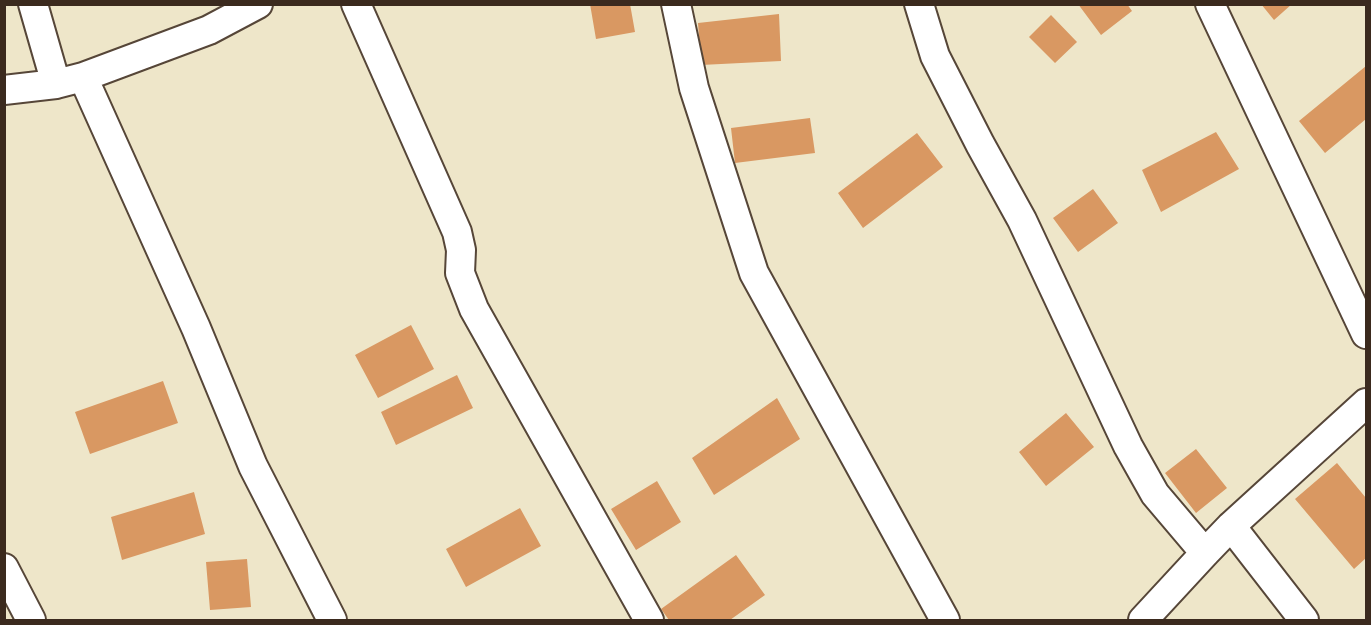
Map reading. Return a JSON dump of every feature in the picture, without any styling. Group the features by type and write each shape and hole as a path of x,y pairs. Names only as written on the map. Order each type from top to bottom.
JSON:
{"street":[{"path":"33,4 196,328 253,466 332,621"},
{"path":"4,90 70,80 209,30 258,4"},
{"path":"356,4 457,232 461,250 460,273 474,309 649,621"},
{"path":"676,4 694,88 754,273 945,621"},
{"path":"920,4 935,56 1022,220 1128,446 1155,494 1205,553"},
{"path":"1210,4 1366,334"},
{"path":"1143,621 1231,526 1366,403"},
{"path":"1231,526 1304,621"},
{"path":"4,568 31,621"}],"building":[{"path":"590,4 630,4 635,32 596,39"},
{"path":"1078,4 1127,4 1132,11 1101,35"},
{"path":"1261,4 1292,4 1274,20"},
{"path":"779,14 781,61 701,65 698,23"},
{"path":"1051,15 1077,42 1055,63 1029,37"},
{"path":"1366,66 1366,119 1325,153 1299,121"},
{"path":"810,118 815,153 735,163 731,128"},
{"path":"1216,132 1239,169 1161,212 1142,170"},
{"path":"917,133 943,167 863,228 838,193"},
{"path":"1093,189 1118,223 1078,252 1053,218"},
{"path":"411,325 434,369 378,398 355,355"},
{"path":"457,375 473,408 396,445 381,412"},
{"path":"163,381 178,423 90,454 75,412"},
{"path":"777,398 800,439 714,495 692,458"},
{"path":"1066,413 1094,447 1046,486 1019,452"},
{"path":"1196,449 1227,488 1196,513 1165,473"},
{"path":"1337,463 1366,498 1366,558 1354,569 1295,499"},
{"path":"657,481 681,522 636,550 611,509"},
{"path":"194,492 205,534 122,560 111,517"},
{"path":"520,508 541,546 466,587 446,549"},
{"path":"736,555 765,595 730,620 669,620 661,609"},
{"path":"247,559 251,607 210,610 206,562"}]}
